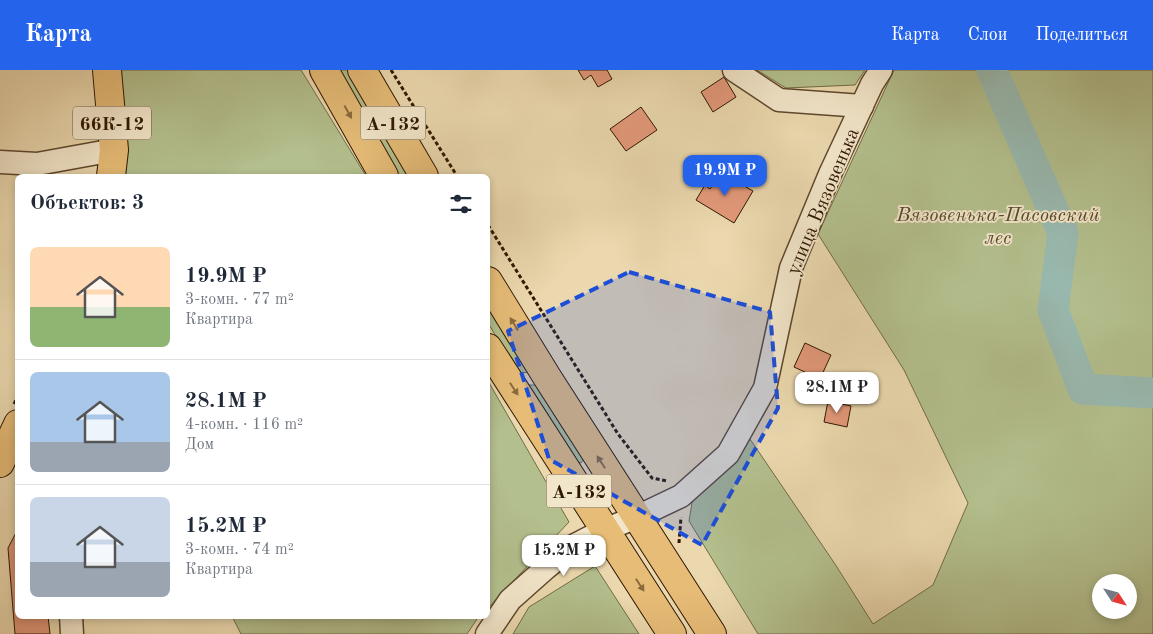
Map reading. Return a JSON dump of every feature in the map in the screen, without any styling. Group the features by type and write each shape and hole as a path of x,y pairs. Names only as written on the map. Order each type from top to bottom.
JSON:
{"main road":[{"name":"66К-12","path":"107,70 112,163"},
{"name":"А-132","path":"324,70 383,174"},
{"name":"А-132","path":"362,70 423,174"},
{"name":"А-132","path":"490,284 712,634"},
{"name":"А-132","path":"490,351 672,634"},
{"path":"0,463 15,430"}],"street":[{"path":"734,70 779,100 862,106"},
{"name":"улица Вязовенька","path":"487,634 510,600 573,546 681,496 728,454 765,388 791,268 830,174 881,70"},
{"path":"0,162 37,164 112,163"},
{"path":"70,619 72,634"}],"path":[{"path":"391,70 456,174"},
{"path":"490,228 618,434 652,478 674,482 681,496 680,543"}],"highlighted area":[{"path":"629,272 770,312 778,408 702,545 549,459 508,331"}],"green space":[{"path":"120,70 301,70 365,174 124,174 126,117"},
{"path":"334,70 351,70 413,174 396,174"},
{"path":"757,70 865,70 855,85 786,88"},
{"name":"Вязовенька-Пасовский лес","path":"894,70 1153,70 1153,634 758,634 689,521 693,497 750,439 835,564 873,624 933,585 968,503 904,370 818,234"},
{"path":"490,301 533,372 518,373 490,326"},
{"path":"490,384 569,522 490,606"},
{"path":"527,385 541,385 586,456 581,463 576,462"},
{"path":"595,566 639,634 513,634 529,607"},
{"path":"234,619 477,619 467,634 241,634"}],"building":[{"path":"578,70 607,70 612,79 598,87 591,75 584,80"},
{"path":"724,77 736,97 713,112 701,92"},
{"path":"641,107 657,130 626,151 610,129"},
{"path":"720,172 753,191 734,223 696,200 705,185 710,189"},
{"path":"805,343 831,355 820,379 794,367"},
{"path":"828,401 851,406 847,427 824,422"},
{"path":"15,535 15,619 48,619 50,634 15,634 8,548"}],"waterway":[{"path":"992,70 1063,233 1053,310 1083,389 1153,393"}]}
